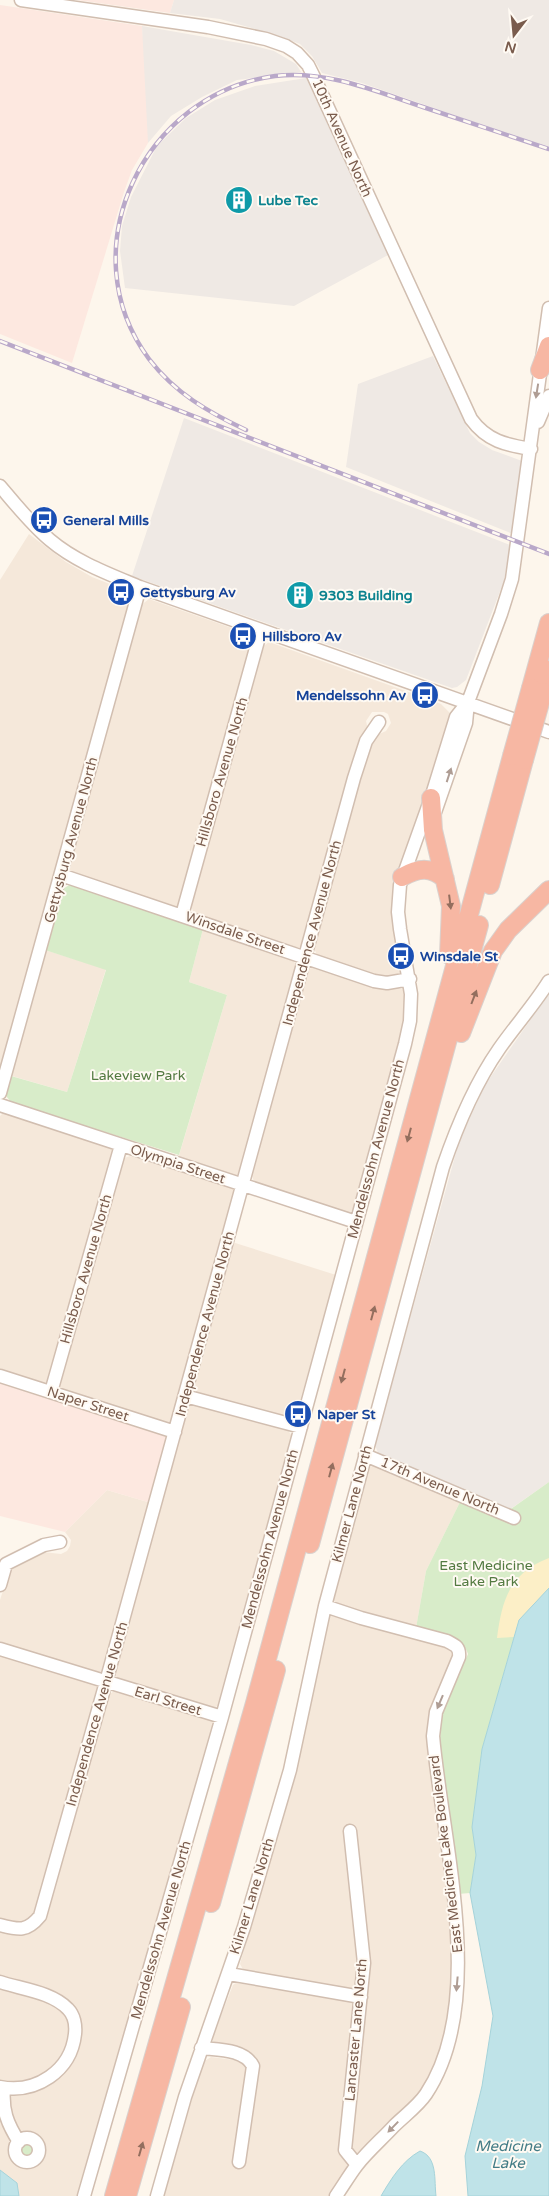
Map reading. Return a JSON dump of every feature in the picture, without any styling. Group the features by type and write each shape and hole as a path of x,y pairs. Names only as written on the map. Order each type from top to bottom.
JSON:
{"highway":[{"path":"540,370 549,346"},
{"path":"114,2196 255,1703 422,1088 537,690 549,623"},
{"path":"537,690 549,670"},
{"path":"127,2196 262,1723 411,1175 518,758"},
{"path":"422,1088 451,940 451,906 432,821 431,798"},
{"path":"402,877 420,869 433,870 445,879"},
{"path":"411,1175 485,967 499,942 549,890"},
{"path":"521,917 537,908 549,911"},
{"path":"109,2196 126,2152"}],"street":[{"name":"10th Avenue North","path":"21,0 230,30 277,43 297,53 308,65 313,75 472,419 482,432 493,440 502,444 531,449"},
{"name":"Mendelssohn Avenue North","path":"531,449 532,420 549,308"},
{"name":"Mendelssohn Avenue North","path":"402,877 432,821 466,723 468,702 511,585 531,449 540,414 549,396"},
{"path":"0,486 28,520 51,541 92,567 140,587 549,732"},
{"name":"Gettysburg Avenue North","path":"0,1093 140,587"},
{"name":"Hillsboro Avenue North","path":"182,915 261,630"},
{"name":"Mendelssohn Avenue North","path":"84,2196 222,1717 410,1021 412,994 398,912 402,877 431,798 456,717 468,702"},
{"name":"Independence Avenue North","path":"0,1925 17,1930 32,1926 40,1916 357,769 366,741 379,722"},
{"name":"Winsdale Street","path":"61,875 374,980 387,983 410,979"},
{"name":"Kilmer Lane North","path":"157,2196 201,2048 229,1974 290,1770 325,1606 443,1167 455,1132 470,1100 498,1050 549,981"},
{"name":"Olympia Street","path":"0,1106 356,1222"},
{"name":"Hillsboro Avenue North","path":"51,1392 121,1145"},
{"name":"Naper Street","path":"0,1376 175,1432"},
{"path":"185,1396 301,1427"},
{"name":"17th Avenue North","path":"365,1455 514,1518"},
{"path":"0,1585 6,1564 44,1545 60,1542"},
{"name":"East Medicine Lake Boulevard","path":"325,1606 361,1618 447,1641 457,1646 460,1651 436,1712 433,1736 457,1928 459,1962 454,2016 449,2042 440,2070 426,2096 357,2165 336,2196"},
{"name":"Earl Street","path":"0,1649 222,1717"},
{"name":"Lancaster Lane North","path":"350,1831 364,1963 345,2150 357,2165"},
{"path":"229,1974 361,1998"},
{"path":"0,1982 57,2000 70,2010 76,2028 74,2042 69,2055 53,2076 44,2082 24,2088 2,2087 5,2117 18,2142"},
{"path":"201,2048 235,2053 248,2058 253,2066 239,2162"}],"shaded area":[{"path":"77,0 174,0 170,13"},
{"path":"174,0 549,0 549,148 362,83 322,73 312,56 300,44 220,19 170,13"},
{"path":"0,5 142,26 148,96 148,143 132,170 124,192 72,363 0,334"},
{"path":"142,26 251,45 274,51 296,64 301,72 237,80 202,97 171,116 148,143"},
{"path":"306,78 388,255 294,306 125,288 120,251 122,226 131,197 157,146 186,118 215,100 255,86"},
{"path":"433,356 470,433 479,442 492,450 522,461 513,534 346,467 358,384"},
{"path":"184,418 510,545 504,581 466,680 457,687 452,688 132,576"},
{"path":"29,534 66,562 92,577 125,590 131,599 0,1074 0,580"},
{"path":"149,599 249,634 253,644 181,902 176,907 171,907 72,873 69,869 140,606"},
{"path":"269,642 441,704 450,713 450,720 401,876 402,973 398,976 384,978 318,957 313,946 370,746 377,735 386,731 391,723 388,714 384,712 372,712 366,721 368,730 303,945 294,948 196,914 191,906 261,648"},
{"path":"203,929 291,958 298,967 239,1176 235,1177 178,1159 227,995 189,982"},
{"path":"45,950 106,969 67,1092 12,1076"},
{"path":"317,966 384,989 398,988 405,990 405,1018 354,1208 350,1213 255,1184 251,1173 307,970"},
{"path":"549,993 549,1482 509,1510 378,1453 375,1445 459,1142 485,1085"},
{"path":"3,1113 9,1113 109,1146 113,1157 50,1380 41,1385 0,1372 0,1116"},
{"path":"130,1156 229,1184 234,1187 236,1193 173,1422 166,1423 62,1390 59,1387 122,1159"},
{"path":"232,1242 336,1275 296,1415 292,1419 195,1393 192,1387"},
{"path":"0,1382 161,1433 166,1437 168,1440 151,1503 107,1490 65,1532 0,1516"},
{"path":"191,1405 287,1429 292,1436 219,1705 212,1709 119,1680 115,1675 186,1409"},
{"path":"375,1464 460,1502 426,1571 416,1628 336,1606 333,1597 366,1470"},
{"path":"107,1490 151,1503 104,1671 97,1673 0,1644 0,1600 10,1569 43,1552 61,1554 67,1551 71,1540 65,1532"},
{"path":"329,1615 444,1646 450,1650 453,1657 453,1668 429,1714 428,1726 428,1755 454,1918 452,2022 427,2092 361,2156 355,2156 350,2146 367,1981 355,1911 359,1982 356,1988 351,1991 244,1971 240,1964 308,1717"},
{"path":"0,1655 95,1684 98,1688 34,1918 26,1924 0,1920"},
{"path":"117,1689 209,1717 213,1721 213,1726 79,2196 0,2196 0,2117 11,2141 11,2154 19,2166 24,2168 37,2166 41,2162 45,2148 43,2141 37,2134 29,2132 19,2133 8,2107 10,2094 53,2080 64,2073 70,2064 78,2017 0,1977 0,1930 17,1935 37,1929 43,1923 107,1696"},
{"path":"236,1983 353,2000 356,2005 347,2168 333,2196 163,2196 203,2062 211,2057 257,2063 253,2055 245,2050 216,2045 213,2041 213,2036 233,1985"},
{"path":"0,1987 54,2004 68,2019 71,2028 66,2055 35,2082 0,2082"}],"green space":[{"name":"Lakeview Park","path":"71,884 203,929 189,982 227,995 179,1155 12,1103 6,1096 11,1076 67,1092 106,970 45,950 61,890"},
{"name":"East Medicine Lake Park","path":"549,1482 549,1588 519,1620 482,1749 472,1827 476,1855 470,1893 458,1894 441,1765 440,1738 443,1709 468,1654 465,1647 454,1638 416,1628 426,1571 460,1502 498,1518"},
{"path":"24,2144 30,2144 34,2151 30,2158 24,2158 20,2154 20,2148"}],"sand":[{"path":"549,1558 549,1588 519,1620 514,1637 497,1638 502,1611 510,1589 525,1571"}],"water":[{"name":"Medicine Lake","path":"549,1588 549,2196 468,2196 465,2156 482,2086 493,2016 470,1893 476,1855 472,1827 482,1749 519,1620"},
{"path":"420,2151 430,2158 434,2170 436,2196 381,2196 402,2165"},
{"path":"0,2170 17,2183 19,2196 0,2196"}],"railway":[{"path":"246,430 205,409 181,392 149,359 126,316 116,271 119,226 132,183 156,144 189,112 229,89 275,76 313,76 351,83 549,149"},
{"path":"0,341 549,554"}],"place":[{"name":"Lube Tec","path":"239,200"},
{"name":"General Mills","path":"44,520"},
{"name":"Gettysburg Av","path":"121,592"},
{"name":"9303 Building","path":"300,595"},
{"name":"Hillsboro Av","path":"243,636"},
{"name":"Mendelssohn Av","path":"425,695"},
{"name":"Winsdale St","path":"401,956"},
{"name":"Naper St","path":"298,1414"}]}
